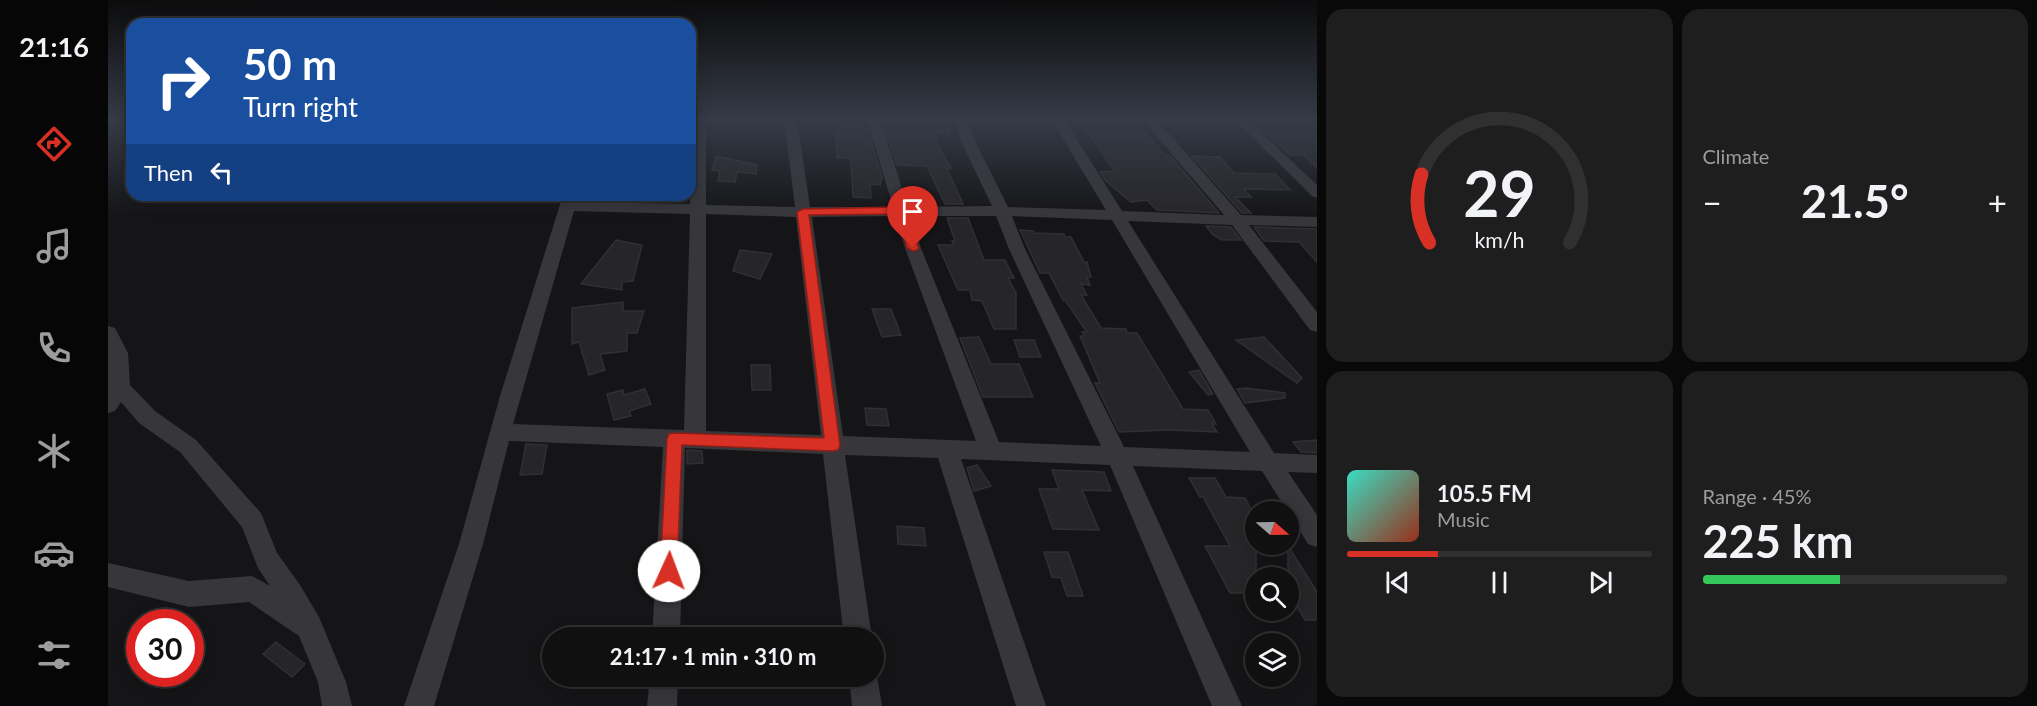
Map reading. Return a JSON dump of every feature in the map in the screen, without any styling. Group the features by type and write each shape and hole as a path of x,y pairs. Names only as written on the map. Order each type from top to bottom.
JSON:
{"street":[{"path":"667,627 685,439 698,209 699,152"},
{"path":"795,152 857,627"},
{"path":"883,152 900,211 991,451"},
{"path":"974,152 1002,210 1017,249 1117,456 1227,706"},
{"path":"1079,152 1268,462 1317,536"},
{"path":"1178,152 1237,220 1317,325"},
{"path":"1274,152 1317,194"},
{"path":"419,706 471,544 501,432 570,201"},
{"path":"584,201 698,209 803,212 1002,210 1317,222"},
{"path":"108,333 118,353 114,396 188,446 252,521 267,560 291,594 309,627 332,682 337,706"},
{"path":"501,432 1317,464"},
{"path":"946,449 1030,706"},
{"path":"108,575 189,594 252,589 309,627"},
{"path":"662,706 663,687"},
{"path":"864,687 867,706"}],"building":[{"path":"837,152 874,152 882,177 880,185 870,184 871,198 853,197 851,158 837,158"},
{"path":"893,152 942,152 951,168 947,169 963,204 945,204 927,166 897,165"},
{"path":"1101,152 1162,152 1170,156 1219,213 1157,210 1147,200 1131,202 1105,180 1100,172 1115,171"},
{"path":"1287,152 1317,152 1317,168 1303,155 1290,155"},
{"path":"716,156 757,165 756,174 737,172 735,182 718,181 720,171 712,170"},
{"path":"1192,156 1220,157 1234,173 1275,174 1290,190 1244,189 1251,197 1235,197 1251,213 1242,213"},
{"path":"947,218 968,218 984,260 1005,260 1014,278 1008,278 1016,293 1016,329 994,329 982,301 972,300 970,290 958,290 938,245 954,245 952,241 955,241"},
{"path":"1206,226 1231,227 1241,240 1222,240 1213,235"},
{"path":"1254,227 1317,229 1317,262 1299,242 1264,241"},
{"path":"1020,230 1064,234 1065,237 1071,237 1084,262 1087,262 1091,277 1087,277 1090,285 1081,284 1087,295 1081,295 1101,328 1126,329 1127,333 1137,333 1183,409 1208,410 1216,424 1212,424 1217,432 1168,430 1119,432 1095,383 1100,383 1080,336 1084,336 1082,332 1087,332 1063,300 1049,273 1040,273"},
{"path":"616,240 642,245 633,281 622,282 622,290 581,284"},
{"path":"740,250 772,254 760,279 733,271"},
{"path":"623,302 623,311 644,311 637,333 627,333 627,351 600,354 605,370 589,375 579,342 572,344 572,308"},
{"path":"872,309 891,309 901,335 882,337"},
{"path":"979,337 991,364 1019,364 1033,397 983,397 960,338"},
{"path":"1264,337 1302,378 1297,383 1236,340"},
{"path":"1014,340 1034,340 1041,357 1020,357"},
{"path":"751,365 770,365 771,390 752,390"},
{"path":"1199,370 1213,394 1208,395 1189,372"},
{"path":"645,389 651,404 629,411 631,416 614,420 607,394 623,390 624,395"},
{"path":"1237,389 1285,393 1285,398 1245,403"},
{"path":"865,408 886,409 889,426 867,425"},
{"path":"1317,440 1317,453 1301,452 1293,442"},
{"path":"526,444 547,445 542,474 520,475"},
{"path":"687,450 702,451 703,463 687,464"},
{"path":"977,465 991,486 974,491 967,468"},
{"path":"1052,470 1104,472 1111,491 1082,490 1099,530 1053,529 1039,489 1059,489"},
{"path":"1189,478 1215,478 1226,497 1245,498 1247,501 1245,555 1256,555 1256,567 1245,567 1245,593 1230,593 1205,546 1230,546 1203,497 1200,497"},
{"path":"897,526 924,528 926,546 898,544"},
{"path":"1044,552 1068,552 1083,596 1067,596 1061,578 1052,577"},
{"path":"1288,555 1294,555 1317,592 1317,620 1305,620 1299,610 1299,567 1288,567"},
{"path":"276,642 305,664 292,677 263,654"}],"route":[{"path":"669,571 675,439 832,445 803,212 900,211 913,248"}]}
